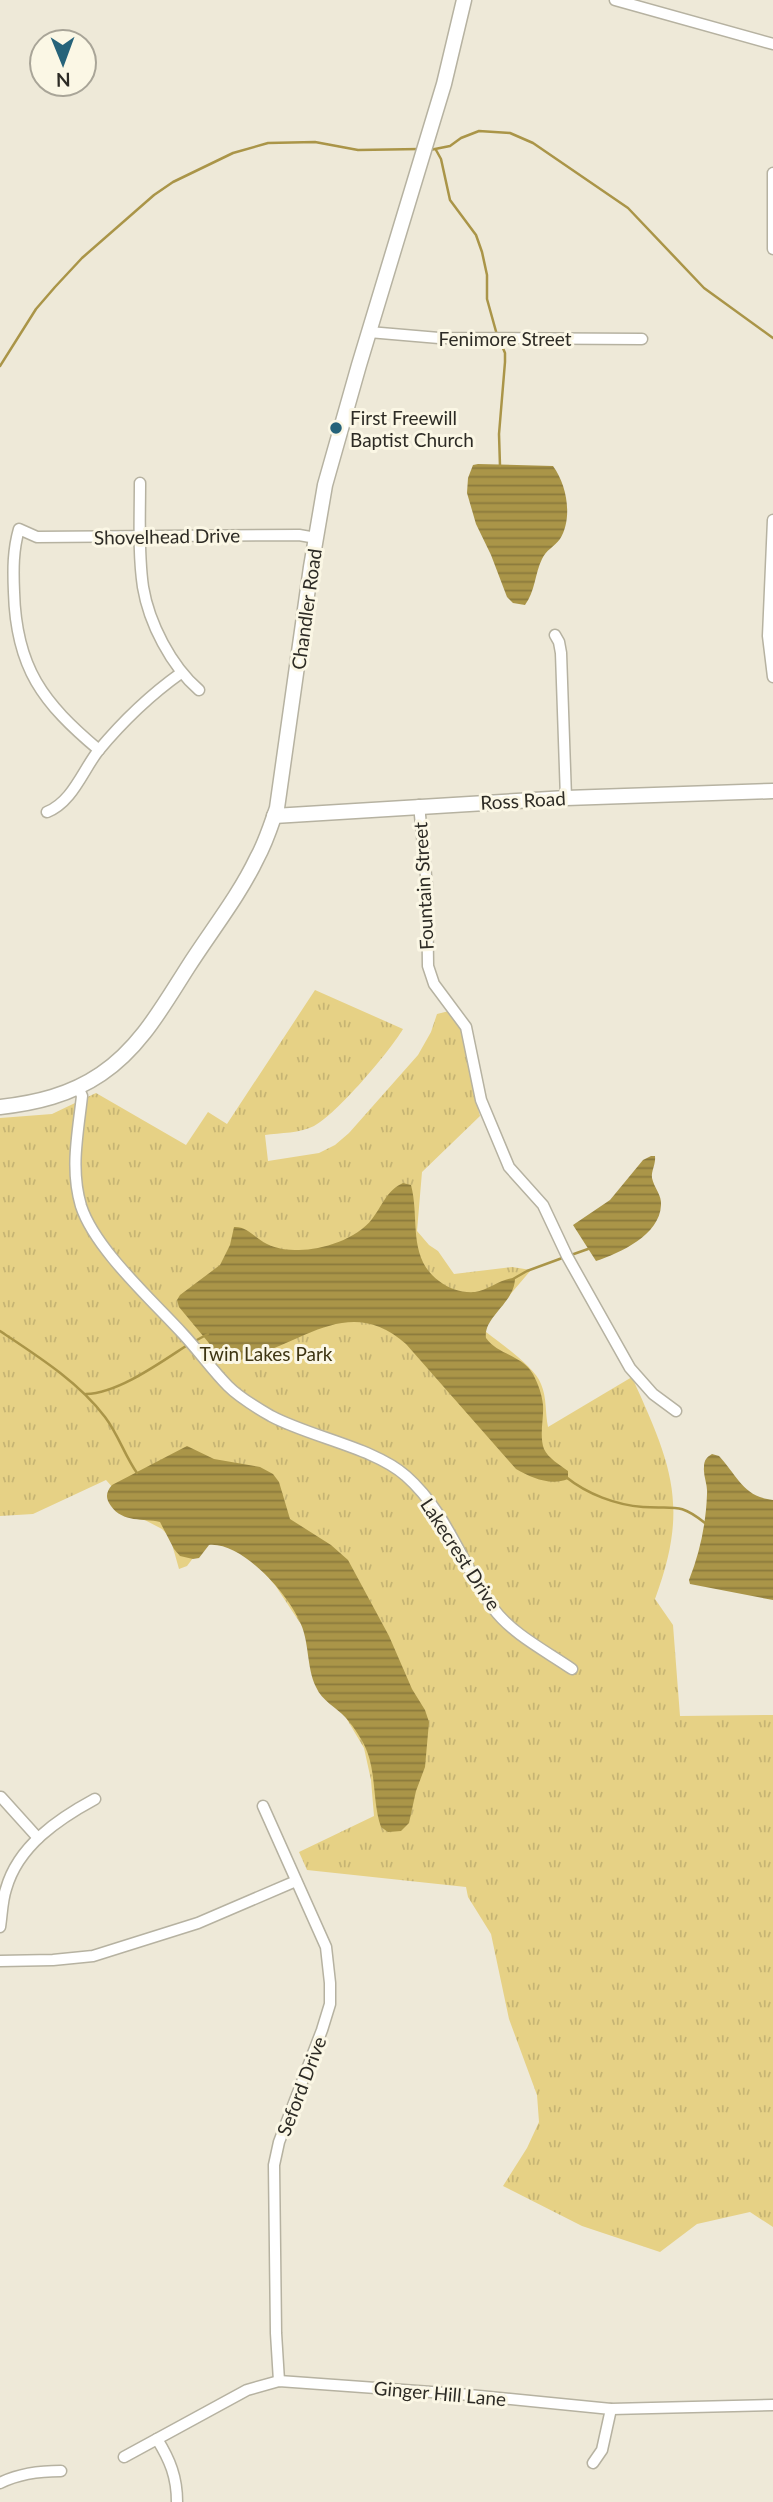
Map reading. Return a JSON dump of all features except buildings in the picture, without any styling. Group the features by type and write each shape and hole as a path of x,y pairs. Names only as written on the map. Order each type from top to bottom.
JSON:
{"street":[{"name":"Chandler Road","path":"0,1107 39,1101 78,1087 120,1060 155,1017 248,875 269,834 282,775 325,485 438,107 464,0"},
{"path":"615,0 773,44"},
{"path":"773,173 773,249"},
{"name":"Fenimore Street","path":"369,332 439,338 642,339"},
{"path":"139,483 143,587 151,616 181,673 199,690"},
{"path":"773,520 768,636 773,677"},
{"name":"Shovelhead Drive","path":"99,750 54,709 36,684 21,652 15,620 13,555 19,528 37,537 299,534 316,538"},
{"path":"555,635 561,653 566,798"},
{"path":"47,812 64,803 99,750 134,711 160,687 181,673"},
{"name":"Ross Road","path":"274,816 419,805 773,791"},
{"name":"Fountain Street","path":"419,805 427,886 428,966 434,984 466,1027 481,1100 509,1167 543,1205 567,1256 630,1368 653,1394 676,1411"},
{"name":"Lakecrest Drive","path":"78,1087 82,1096 74,1173 78,1195 87,1219 121,1267 229,1388 269,1415 391,1465 406,1476 442,1518 493,1608 509,1625 572,1669"},
{"path":"1,1797 38,1838"},
{"path":"0,1927 7,1885 23,1855 38,1838 69,1814 95,1799"},
{"name":"Seford Drive","path":"263,1805 326,1947 329,1964 330,2004 279,2142 274,2165 275,2320 279,2381"},
{"path":"0,1961 54,1961 93,1956 198,1923 296,1881"},
{"name":"Ginger Hill Lane","path":"124,2457 247,2390 279,2381 459,2394 611,2409 773,2405"},
{"path":"593,2463 602,2450 611,2409"},
{"path":"157,2439 170,2459 177,2481 177,2502"},
{"path":"0,2483 30,2473 61,2471"}],"green space":[{"name":"Twin Lakes Park","path":"315,990 403,1029 362,1082 324,1120 303,1130 265,1135 268,1161 319,1153 335,1145 349,1133 418,1055 431,1032 437,1014 449,1011 464,1014 480,1116 422,1172 417,1231 438,1251 454,1274 512,1267 531,1270 508,1297 477,1325 522,1361 537,1377 544,1395 548,1427 632,1377 657,1435 671,1485 672,1537 655,1599 673,1625 680,1716 773,1715 773,2227 750,2212 697,2224 660,2252 582,2226 503,2186 527,2148 539,2122 537,2095 509,2019 491,1934 468,1897 466,1887 307,1870 299,1852 374,1816 371,1780 364,1748 342,1711 308,1635 275,1585 250,1557 209,1537 187,1566 179,1569 170,1537 162,1529 139,1517 106,1480 33,1514 0,1516 0,1118 52,1114 96,1093 186,1145 208,1112 227,1124"}],"shaded area":[{"path":"473,465 553,466 562,482 567,502 564,531 542,559 525,605 513,603 507,597 476,524 467,493 468,478"},
{"path":"655,1156 652,1178 661,1201 659,1216 654,1225 637,1241 596,1261 573,1225 610,1200 643,1160"},
{"path":"403,1183 411,1185 416,1237 422,1261 439,1281 456,1290 475,1292 515,1278 510,1295 489,1323 486,1338 491,1344 523,1363 533,1374 542,1401 544,1449 568,1471 568,1479 548,1481 516,1469 406,1344 386,1330 366,1323 347,1322 328,1326 270,1350 229,1362 223,1360 179,1307 177,1300 180,1295 220,1265 230,1245 234,1227 282,1249 308,1249 328,1245 348,1238 366,1226 389,1194"},
{"path":"187,1446 214,1459 260,1467 273,1474 279,1482 290,1519 331,1545 348,1560 389,1636 429,1722 425,1767 409,1823 401,1831 388,1832 381,1827 371,1763 366,1749 349,1722 319,1692 313,1679 302,1628 293,1609 274,1583 249,1560 222,1546 209,1545 199,1558 180,1556 160,1522 121,1515 109,1503 107,1495 112,1485"},
{"path":"712,1454 719,1456 747,1490 754,1495 773,1500 773,1600 690,1584 705,1516 707,1491 704,1465"}],"waterway":[{"path":"430,150 450,146 479,131 510,133 533,143 628,208 704,288 773,338"},
{"path":"0,366 36,309 82,258 154,195 173,182 233,153 268,143 315,142 358,150 420,149"},
{"path":"436,150 441,159 450,200 476,235 482,252 487,275 487,299 497,335"},
{"path":"500,341 505,353 499,434 500,466"},
{"path":"571,1255 588,1249"},
{"path":"513,1279 565,1257"},
{"path":"0,1331 83,1392 110,1424 137,1473"},
{"path":"195,1341 208,1334"},
{"path":"86,1394 126,1382 189,1344"},
{"path":"566,1477 583,1489 612,1501 633,1506 682,1509 705,1523"}],"place":[{"name":"First Freewill Baptist Church","path":"336,428"}]}
